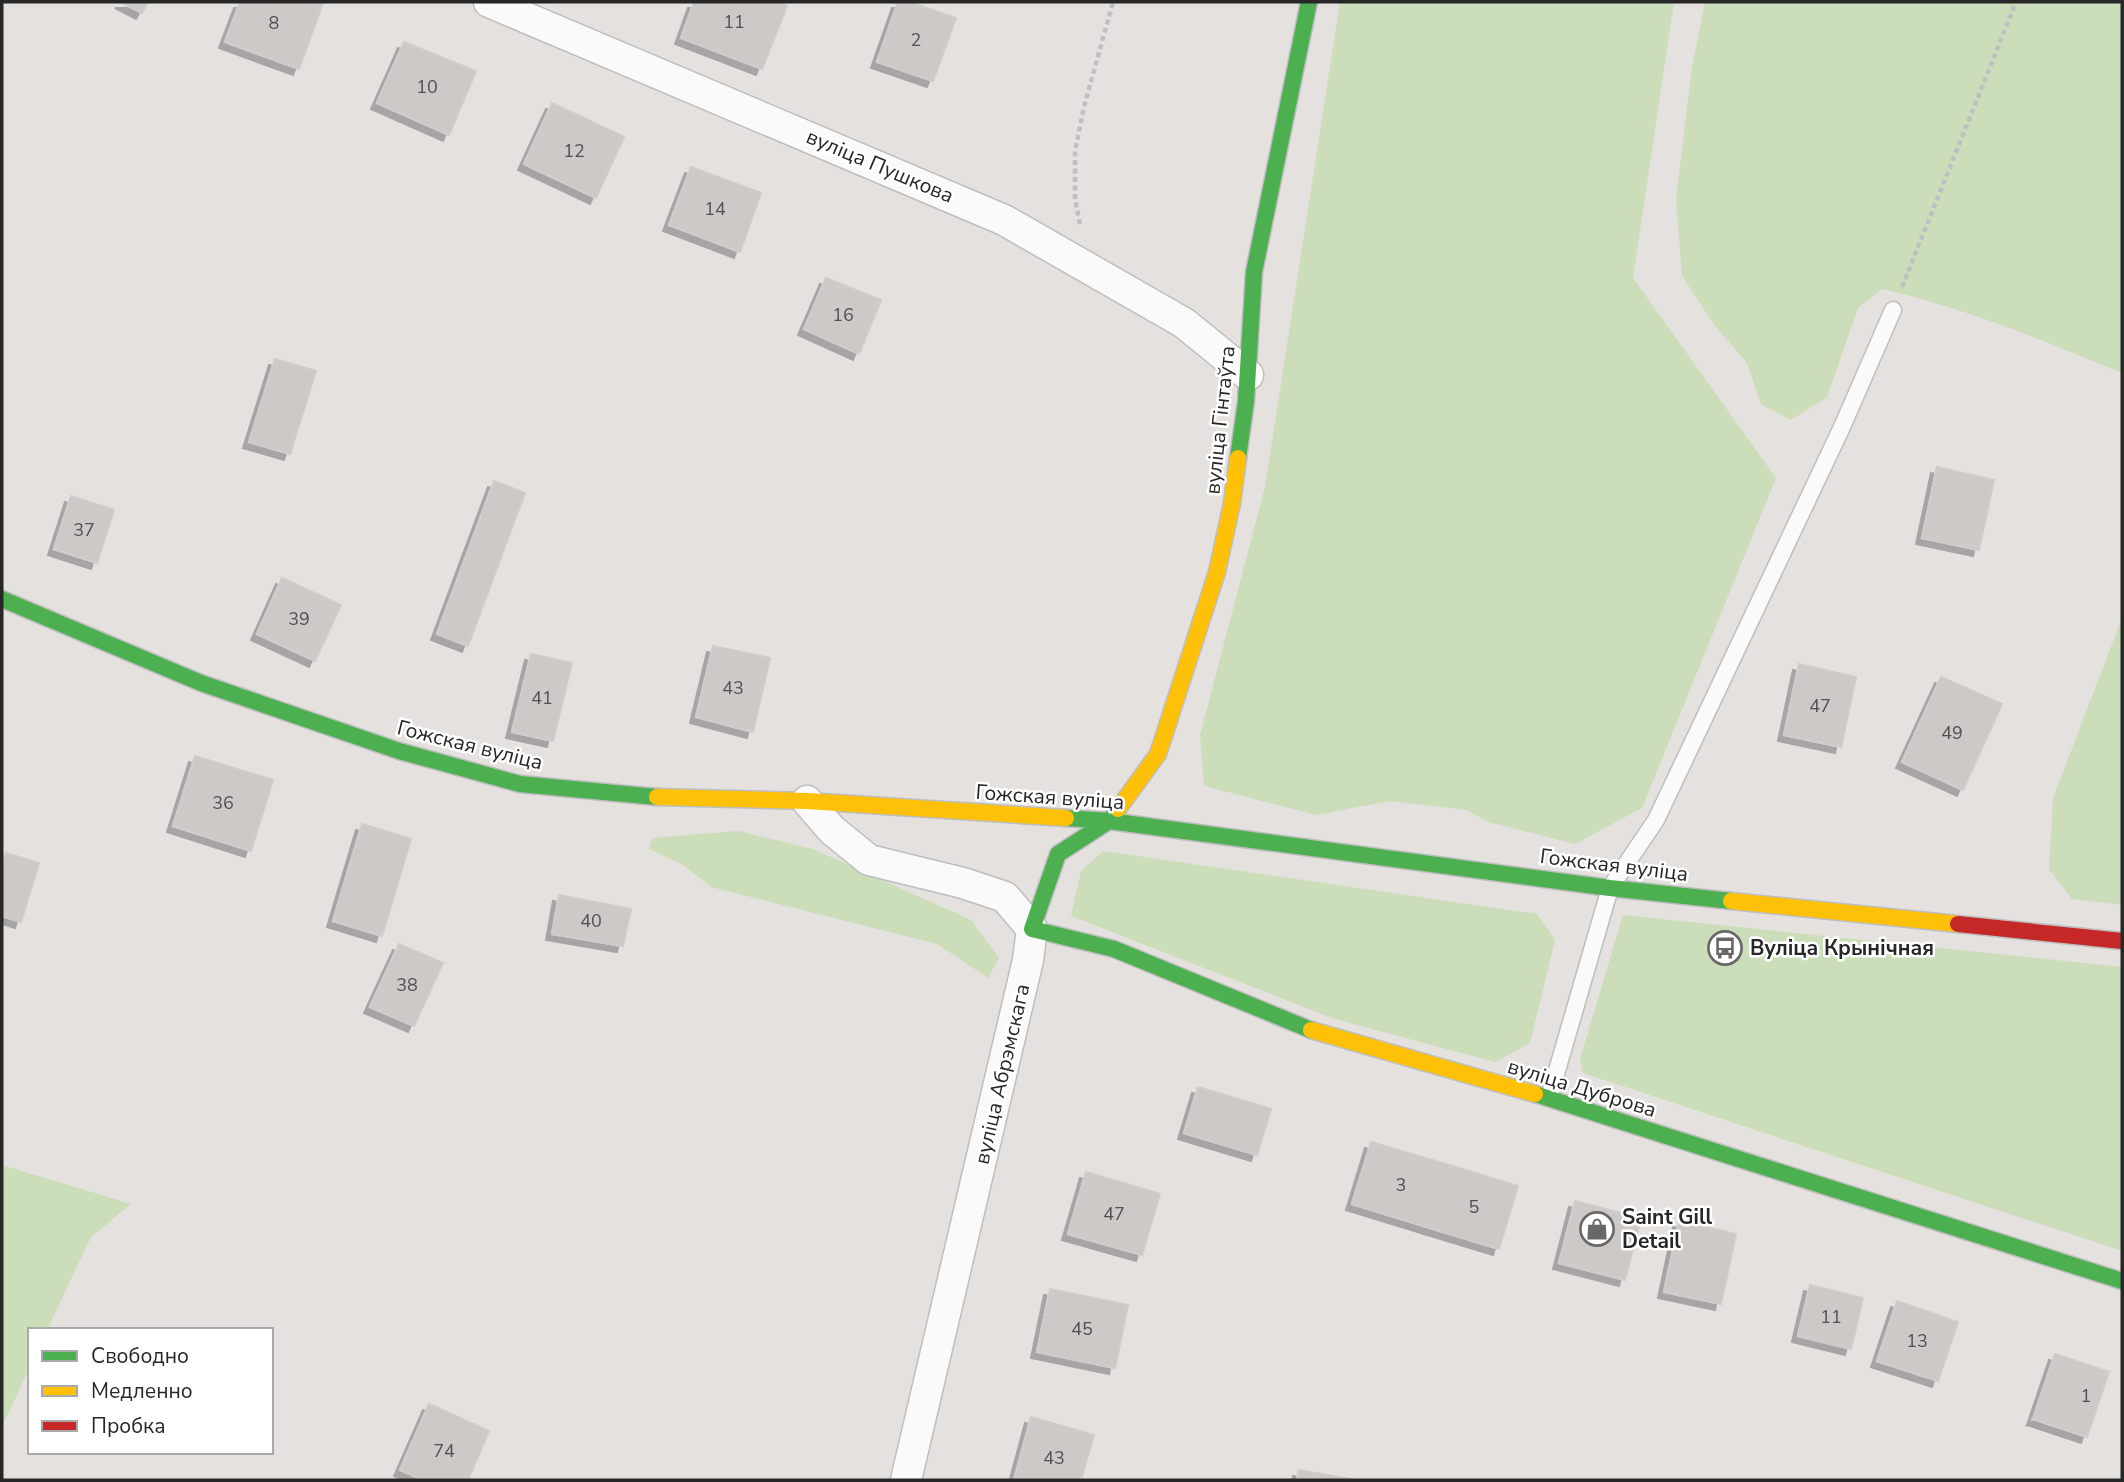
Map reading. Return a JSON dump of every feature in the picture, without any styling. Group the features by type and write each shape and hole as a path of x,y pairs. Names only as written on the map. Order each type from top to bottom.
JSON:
{"street":[{"name":"вуліца Пушкова","path":"489,2 926,184 1004,220 1184,323 1248,375"},
{"name":"вуліца Гінтаўта","path":"1109,821 1158,754 1217,572 1233,503 1248,375 1254,272 1309,2"},
{"name":"Гожская вуліца","path":"2,599 201,683 400,751 520,783 634,796 807,801 1109,821 1610,888 2122,940"},
{"path":"807,801 832,830 869,860 963,883 1005,897 1032,929"},
{"path":"1032,929 1058,854 1109,821"},
{"name":"вуліца Дуброва","path":"1032,929 1114,949 1297,1026 1549,1098 2122,1281"},
{"name":"вуліца Абрэмскага","path":"906,1480 1028,960 1032,929"}],"lane":[{"path":"1549,1098 1610,888 1656,820 1842,426 1893,310"}],"path":[{"path":"1087,266 1075,199 1075,151 1084,107 1113,2"},
{"path":"1893,310 2016,2"}],"green space":[{"path":"1340,2 1674,2 1633,278 1776,478 1642,808 1575,844 1488,822 1466,810 1390,801 1316,815 1204,786 1200,735 1265,487"},
{"path":"1705,2 2122,2 2122,373 1974,315 1882,289 1858,308 1827,397 1791,420 1761,404 1747,363 1715,326 1682,276 1676,199 1692,67"},
{"path":"2122,618 2122,905 2072,899 2049,869 2053,798"},
{"path":"738,831 813,849 971,920 999,958 988,978 937,944 711,887 683,865 649,849 652,838"},
{"path":"1103,851 1537,914 1555,940 1530,1043 1495,1062 1335,1019 1071,916 1081,871"},
{"path":"1623,915 2122,967 2122,1251 1583,1073 1580,1059"},
{"path":"2,1165 131,1204 91,1237 48,1328 28,1328 28,1371 2,1427"}],"building":[{"path":"121,2 148,2 142,13"},
{"path":"240,2 323,3 299,69 225,42"},
{"path":"694,2 777,2 787,6 762,69 681,38"},
{"path":"898,2 910,2 956,18 933,81 877,62"},
{"path":"404,42 476,71 449,135 377,103"},
{"path":"552,103 624,137 596,198 524,164"},
{"path":"691,167 761,193 740,252 669,225"},
{"path":"826,278 881,300 859,354 804,329"},
{"path":"275,359 316,371 290,454 249,442"},
{"path":"1937,467 1994,480 1979,550 1922,538"},
{"path":"494,481 525,493 468,646 437,634"},
{"path":"71,496 114,510 97,563 54,549"},
{"path":"282,578 341,605 315,661 257,634"},
{"path":"713,646 770,658 753,732 696,717"},
{"path":"531,654 572,663 553,741 512,732"},
{"path":"1799,664 1856,677 1841,747 1784,735"},
{"path":"1941,677 2002,704 1963,790 1902,762"},
{"path":"195,756 273,780 251,851 173,826"},
{"path":"362,824 411,839 382,936 333,921"},
{"path":"6,853 39,863 21,922 2,916 2,866"},
{"path":"559,895 631,909 623,946 552,934"},
{"path":"399,944 443,963 414,1026 370,1007"},
{"path":"1198,1087 1271,1109 1257,1155 1184,1133"},
{"path":"1371,1142 1449,1165 1430,1228 1352,1204"},
{"path":"1449,1165 1518,1186 1499,1249 1430,1228"},
{"path":"1086,1172 1160,1194 1142,1255 1068,1234"},
{"path":"1575,1201 1641,1218 1625,1280 1559,1263"},
{"path":"1679,1221 1736,1234 1721,1304 1664,1292"},
{"path":"1810,1285 1863,1298 1851,1349 1798,1336"},
{"path":"1050,1289 1128,1305 1115,1368 1037,1352"},
{"path":"1897,1301 1958,1322 1938,1381 1877,1361"},
{"path":"2055,1354 2109,1372 2033,1419"},
{"path":"2109,1372 2087,1437 2033,1419"},
{"path":"429,1404 489,1431 468,1480 423,1480 400,1470"},
{"path":"1031,1417 1094,1435 1081,1480 1014,1480"},
{"path":"1299,1470 1356,1480 1297,1480"}],"traffic: fast":[{"path":"1238,458 1246,401 1254,272 1309,2"},
{"path":"2,599 201,683 399,751 520,784 657,797"},
{"path":"1118,809 1109,821 1058,854 1032,929 1114,949 1311,1030"},
{"path":"1066,818 1109,821 1610,888 1731,901"},
{"path":"1535,1094 2122,1281"}],"traffic: slow":[{"path":"1118,809 1158,754 1217,572 1232,503 1238,458"},
{"path":"657,797 807,801 1066,818"},
{"path":"1731,901 1958,924"},
{"path":"1311,1030 1535,1094"}],"traffic: jam":[{"path":"1958,924 2122,941"}],"place":[{"name":"Вуліца Крынічная","path":"1725,948"},
{"name":"Saint Gill Detail","path":"1597,1229"}]}
